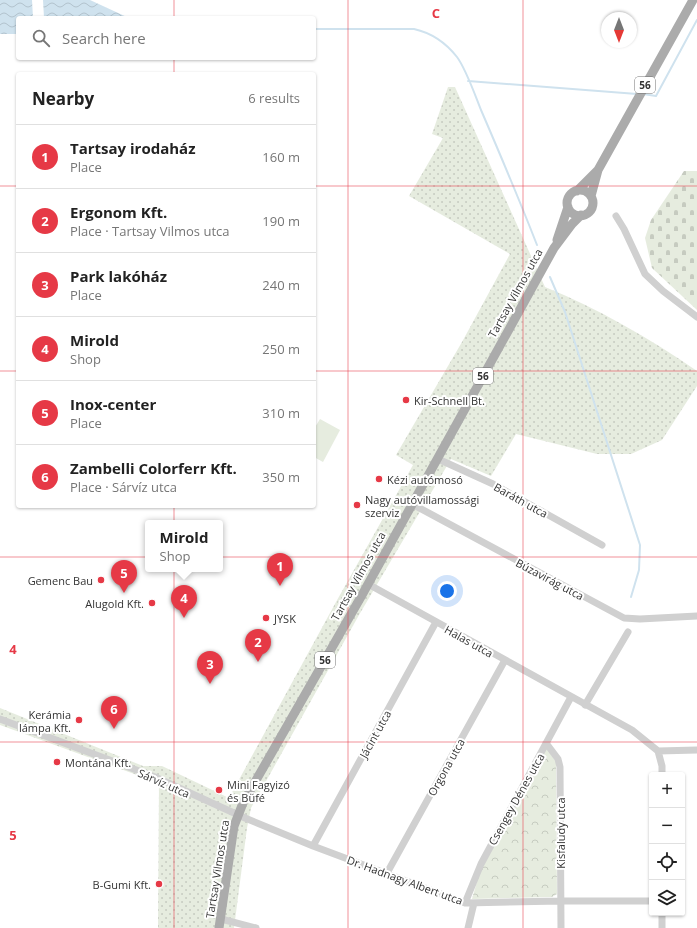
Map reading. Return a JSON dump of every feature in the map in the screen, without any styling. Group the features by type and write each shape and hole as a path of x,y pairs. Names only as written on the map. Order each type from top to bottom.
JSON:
{"main road":[{"name":"56","path":"554,248 575,221 592,208 591,196 598,170 693,0"},
{"name":"56","path":"554,248 568,207 568,198 598,170"},
{"path":"577,190 584,190 591,196"},
{"path":"568,207 572,213 581,215"},
{"name":"Tartsay Vilmos utca","path":"220,924 234,826 247,795 368,584 554,248"}],"street":[{"path":"616,216 646,274 663,291 697,317"},
{"name":"Baráth utca","path":"438,459 494,484 602,545"},
{"name":"Búzavirág utca","path":"412,504 624,618 631,620 697,616"},
{"name":"Halas utca","path":"368,584 571,698 632,730 658,751"},
{"name":"Jácint utca","path":"313,846 436,622"},
{"path":"585,705 628,632"},
{"name":"Orgona utca","path":"387,874 505,660"},
{"name":"Csengey Dénes utca","path":"465,903 481,864 571,698"},
{"name":"Sárvíz utca","path":"0,718 156,777 238,815"},
{"name":"Kisfaludy utca","path":"546,743 558,759 560,767 561,928"},
{"path":"662,772 658,751 697,750"},
{"name":"Dr. Hadnagy Albert utca","path":"238,815 313,846 465,903 649,901"},
{"path":"468,928 474,903"},
{"path":"662,916 662,928"},
{"path":"220,924 256,928"}],"green space":[{"path":"448,87 455,87 545,287 604,315 679,359 697,371 697,386 662,440 631,454 597,454 516,434 491,476 451,459 359,615 251,808 234,928 158,928 159,783 0,725 0,708 143,766 162,766 229,798 413,465 396,455 462,342 510,254 409,196 443,138 432,134"},
{"path":"684,171 697,171 697,310 652,268 645,238 651,220"},
{"path":"320,419 340,430 323,462 316,458 316,426"},
{"path":"546,747 556,762 557,894 552,897 472,899 486,858"}],"water":[{"path":"0,0 32,0 33,16 16,16 16,34 0,34"},
{"path":"43,0 90,0 125,16 44,16"}],"waterway":[{"path":"643,94 656,96 697,20"},
{"path":"316,29 414,29 433,36 448,47 457,57 467,75 537,245"},
{"path":"468,81 637,94"},
{"path":"550,277 565,312 640,545 639,570 631,597"}],"place":[{"name":"Kir-Schnell Bt.","path":"406,400"},
{"name":"Kézi autómosó","path":"379,479"},
{"name":"Nagy autóvillamossági szerviz","path":"357,505"},
{"name":"Gemenc Bau","path":"101,580"},
{"name":"Tartsay irodaház","path":"280,586"},
{"name":"Inox-center","path":"124,593"},
{"name":"Alugold Kft.","path":"152,603"},
{"name":"Mirold","path":"184,618"},
{"name":"JYSK","path":"266,618"},
{"name":"Ergonom Kft.","path":"258,662"},
{"name":"Park lakóház","path":"210,684"},
{"name":"Kerámia lámpa Kft.","path":"79,720"},
{"name":"Zambelli Colorferr Kft.","path":"114,729"},
{"name":"Montána Kft.","path":"57,762"},
{"name":"Mini Fagyizó és Büfé","path":"219,790"},
{"name":"B-Gumi Kft.","path":"159,884"}]}
